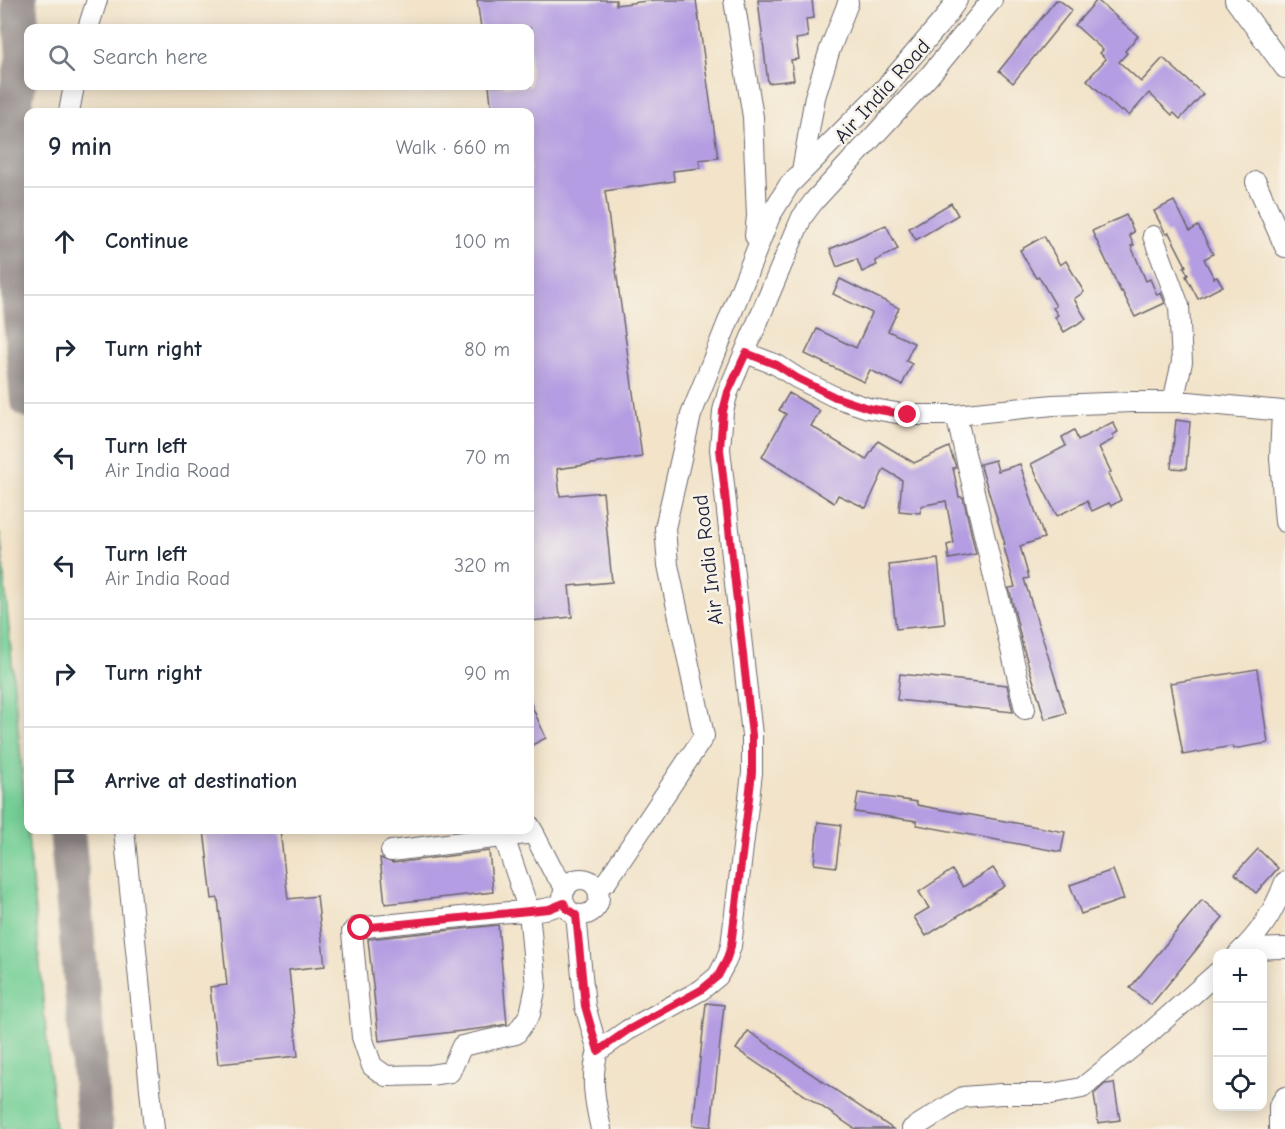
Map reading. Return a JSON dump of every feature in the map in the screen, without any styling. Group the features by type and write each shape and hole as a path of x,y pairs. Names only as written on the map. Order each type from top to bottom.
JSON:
{"street":[{"path":"89,24 97,0"},
{"path":"734,0 753,117 757,216 753,257"},
{"path":"597,887 607,881 704,736 668,565 665,528 691,415 753,257 770,216 789,185 885,88 944,19 957,0"},
{"name":"Air India Road","path":"598,1051 628,1030 701,990 718,976 731,946 752,773 752,735 720,449 723,411 728,392 802,217 930,75 992,0"},
{"path":"1235,0 1285,68"},
{"path":"802,171 815,97 848,3"},
{"path":"70,108 73,90"},
{"path":"1256,182 1285,247"},
{"path":"1153,236 1179,306 1182,362 1173,402"},
{"path":"746,353 777,365 835,397 868,408 908,415 956,416 1053,405 1133,402 1283,406 1280,458 1285,522"},
{"path":"956,416 1024,709"},
{"path":"124,834 154,1129"},
{"path":"391,851 516,834"},
{"path":"534,834 568,902 585,1006 598,1051 593,1077 595,1103 601,1129"},
{"path":"504,837 529,911 536,986 530,1014 516,1034 462,1046 450,1072 386,1076 372,1066 362,1037 352,932 356,928 529,911 549,909 568,902"},
{"path":"581,879 592,882 597,887 600,900 596,909 583,916 568,902 571,882 581,879"},
{"path":"1242,949 1251,941 1279,898 1285,882"},
{"path":"1267,949 1285,948"},
{"path":"912,1129 963,1097 1051,1094 1082,1088 1145,1037 1213,976"},
{"path":"1279,1129 1279,1106 1285,1097"}],"green space":[{"path":"0,532 24,793 24,834 28,834 55,1129 0,1129"}],"building":[{"path":"477,0 616,0 616,5 655,0 696,0 718,158 699,160 700,168 673,171 674,181 605,191 642,457 557,469 560,496 603,492 612,582 569,586 572,617 534,621 534,108 492,108 489,90 534,90 534,24 480,24"},
{"path":"758,0 812,0 814,18 806,19 808,37 796,39 799,59 791,60 794,80 768,83"},
{"path":"1056,0 1072,10 1013,83 999,71"},
{"path":"1097,0 1138,36 1119,62 1141,82 1163,58 1203,94 1180,119 1174,113 1172,115 1149,93 1129,116 1123,110 1121,112 1087,80 1106,59 1100,53 1103,50 1075,25"},
{"path":"1174,201 1190,231 1198,226 1213,254 1204,259 1214,278 1217,277 1223,286 1198,299 1186,276 1188,275 1184,267 1186,266 1169,233 1166,234 1154,211"},
{"path":"951,203 958,215 916,240 909,228"},
{"path":"1126,215 1134,232 1129,235 1134,245 1131,246 1146,281 1150,279 1157,295 1161,293 1165,303 1135,317 1092,231"},
{"path":"886,225 898,249 875,261 877,265 862,272 857,259 837,267 830,249"},
{"path":"1044,236 1060,265 1066,261 1084,292 1074,299 1086,319 1064,332 1055,317 1058,315 1053,308 1056,306 1020,250"},
{"path":"840,279 899,308 888,331 914,343 906,361 912,364 902,385 870,370 864,382 805,354 817,329 856,348 872,313 833,294"},
{"path":"789,393 820,411 811,426 866,460 878,441 914,463 949,447 956,467 953,468 959,497 963,497 976,554 949,559 947,545 954,543 946,501 921,506 920,513 899,511 902,480 884,469 866,508 838,495 834,503 762,457 786,414 779,410"},
{"path":"1176,420 1190,422 1186,469 1171,468"},
{"path":"1113,422 1118,432 1112,435 1114,439 1099,447 1111,472 1108,474 1121,500 1111,506 1109,503 1092,511 1087,501 1057,516 1031,464 1066,446 1062,437 1074,430 1078,440"},
{"path":"995,460 998,471 1020,464 1044,538 1020,546 1029,578 1024,579 1066,713 1045,719 1023,647 1009,588 1015,587 1003,544 1005,544 980,464"},
{"path":"938,559 945,624 896,629 889,565"},
{"path":"1257,669 1268,743 1233,749 1232,746 1183,755 1170,683"},
{"path":"900,674 1007,685 1013,712 897,700"},
{"path":"534,711 546,738 534,744"},
{"path":"858,793 917,802 917,805 1065,832 1061,852 917,825 917,821 855,812"},
{"path":"818,822 841,825 836,867 814,864"},
{"path":"204,834 280,834 288,899 317,896 325,966 289,970 298,1056 218,1064 210,987 227,985 218,898 212,899"},
{"path":"1258,849 1278,868 1256,893 1235,874"},
{"path":"489,851 493,892 385,904 380,858 393,863"},
{"path":"993,868 1005,886 926,936 914,917 929,908 919,892 952,870 963,887"},
{"path":"1113,870 1124,899 1081,914 1070,885"},
{"path":"1202,900 1223,917 1151,1005 1130,988"},
{"path":"498,925 507,1024 379,1041 368,939"},
{"path":"706,1003 724,1005 711,1127 693,1125"},
{"path":"748,1031 893,1129 855,1129 736,1049"},
{"path":"1114,1083 1120,1120 1098,1123 1094,1094 1105,1084"}],"taxiway":[{"path":"19,0 24,57"},
{"path":"24,57 11,119 8,169 24,354"},
{"path":"67,834 95,1129"}],"route":[{"path":"361,928 549,909 564,903 567,909 576,915 585,1006 598,1051 628,1030 682,1002 718,976 731,946 752,773 752,735 720,449 723,411 728,392 746,353 777,365 835,397 868,408 908,415"}]}
